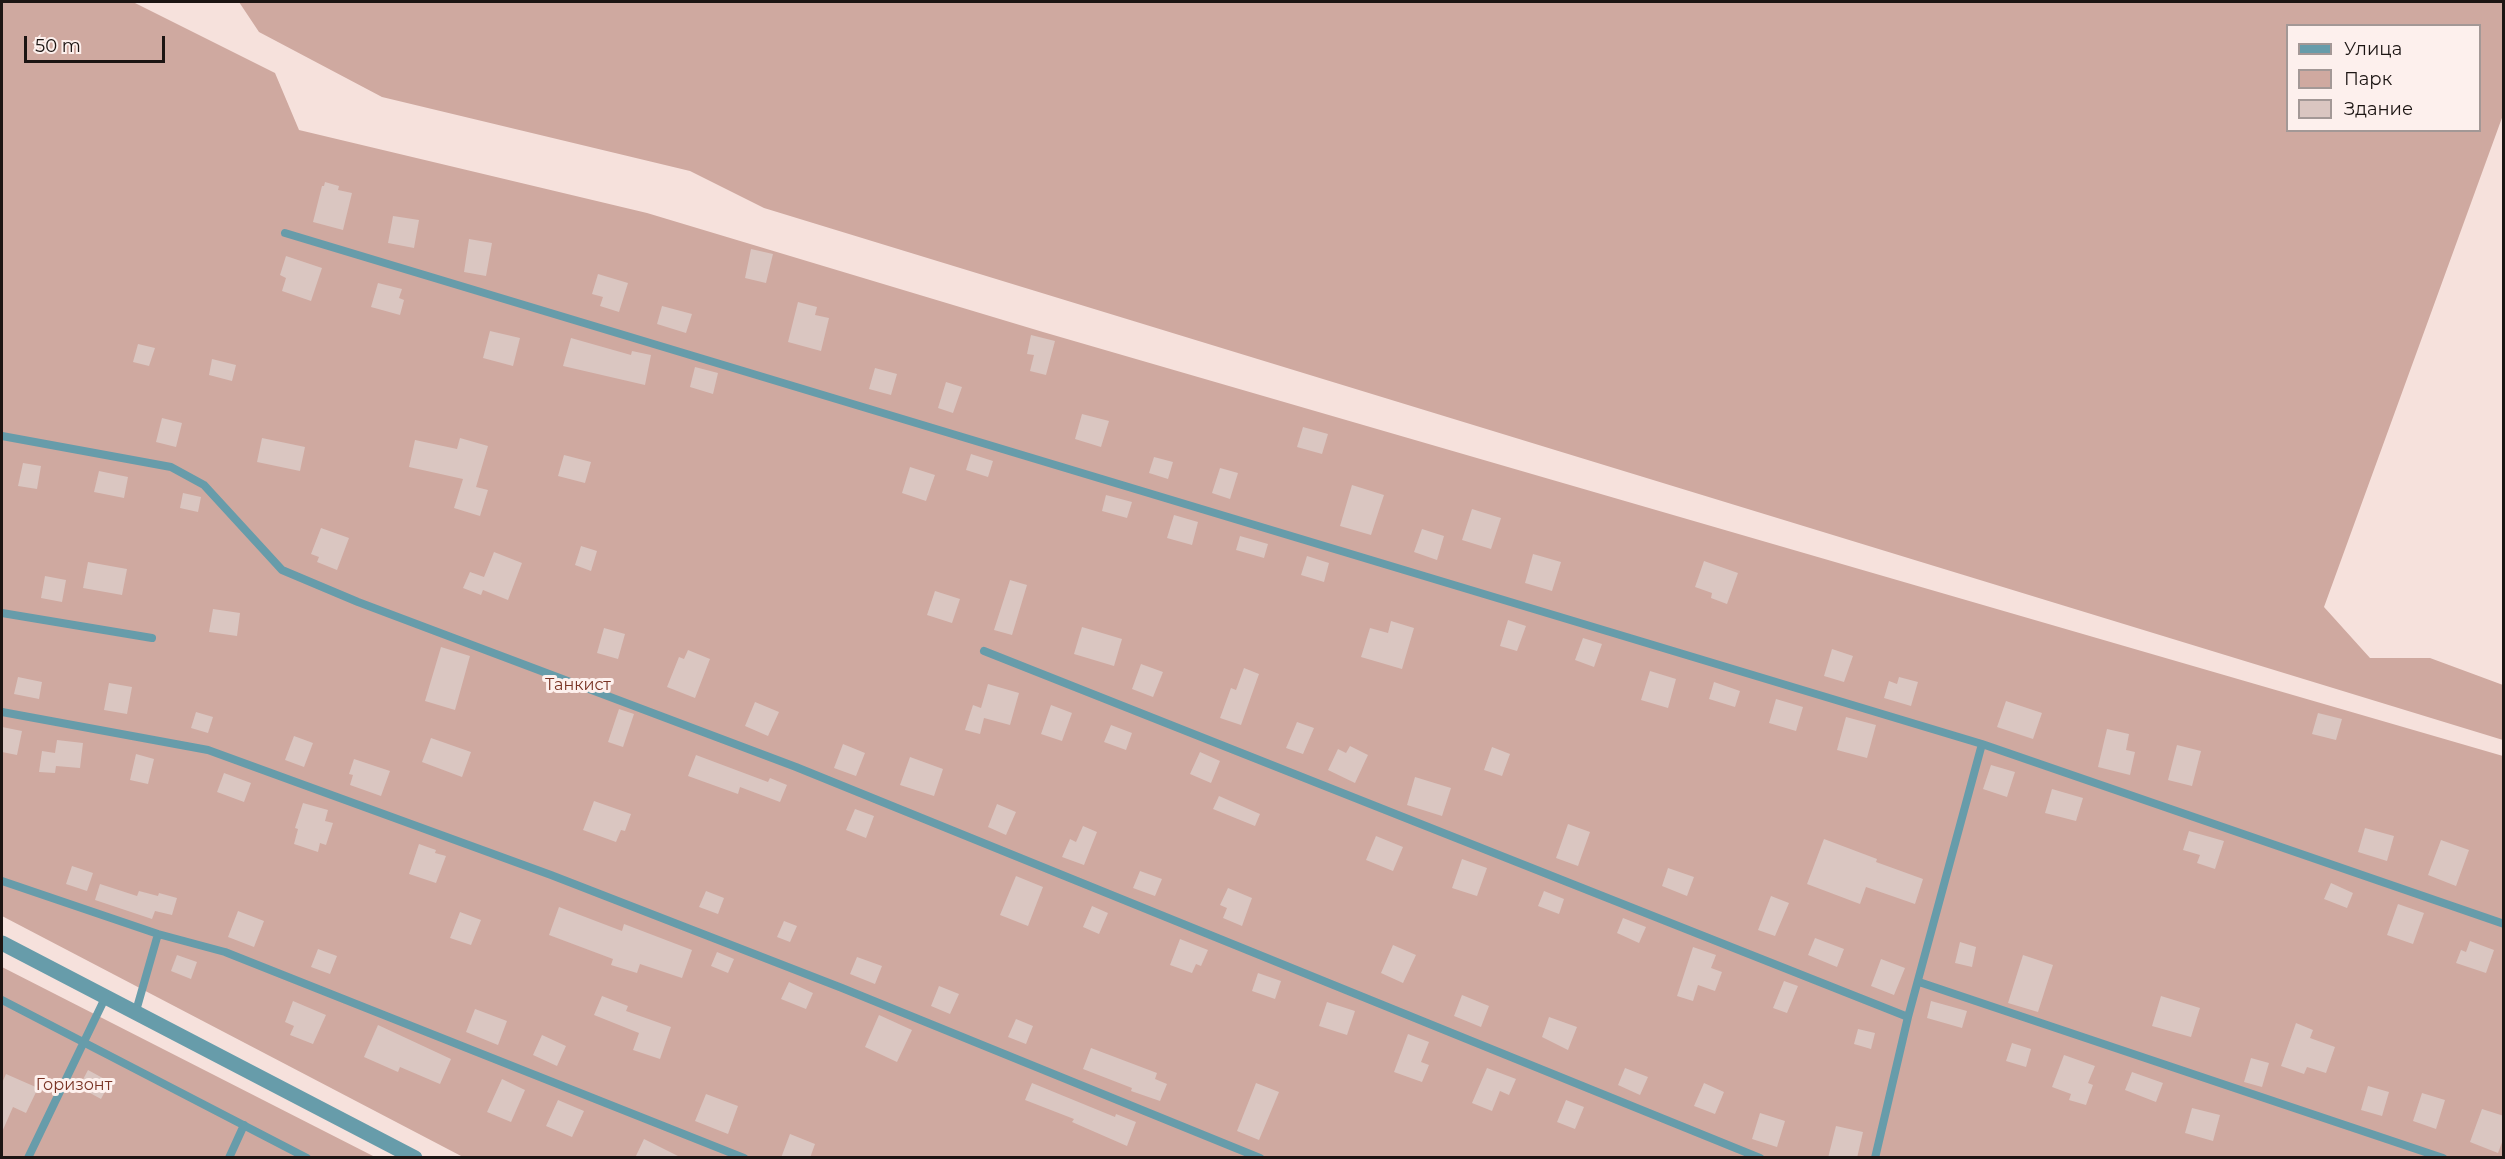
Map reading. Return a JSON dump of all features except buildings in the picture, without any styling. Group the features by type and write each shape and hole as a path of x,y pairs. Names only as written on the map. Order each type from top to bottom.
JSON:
{"street":[{"path":"2,943 415,1158"}],"lane":[{"path":"285,233 1982,744 2504,924"},
{"path":"2,436 171,467 204,485 282,570 358,602 807,771 1760,1158"},
{"path":"2,613 152,638"},
{"path":"984,651 1908,1017"},
{"path":"2,712 208,750 550,875 820,979 1260,1158"},
{"path":"1875,1158 1908,1017 1982,744"},
{"path":"2,881 158,934 225,952 744,1158"},
{"path":"136,1011 158,934"},
{"path":"1919,982 2443,1158"},
{"path":"28,1158 106,996"},
{"path":"2,1000 308,1158"},
{"path":"229,1158 244,1125"}],"green space":[{"name":"Танкист","path":"2,2 133,2 275,73 299,130 647,213 1043,332 2503,756 2503,1157 463,1157 2,916"},
{"path":"239,2 2503,2 2503,115 2324,607 2370,658 2430,658 2503,685 2503,740 764,208 690,171 382,97 259,32"},
{"name":"Горизонт","path":"2,967 375,1157 2,1157"}]}
